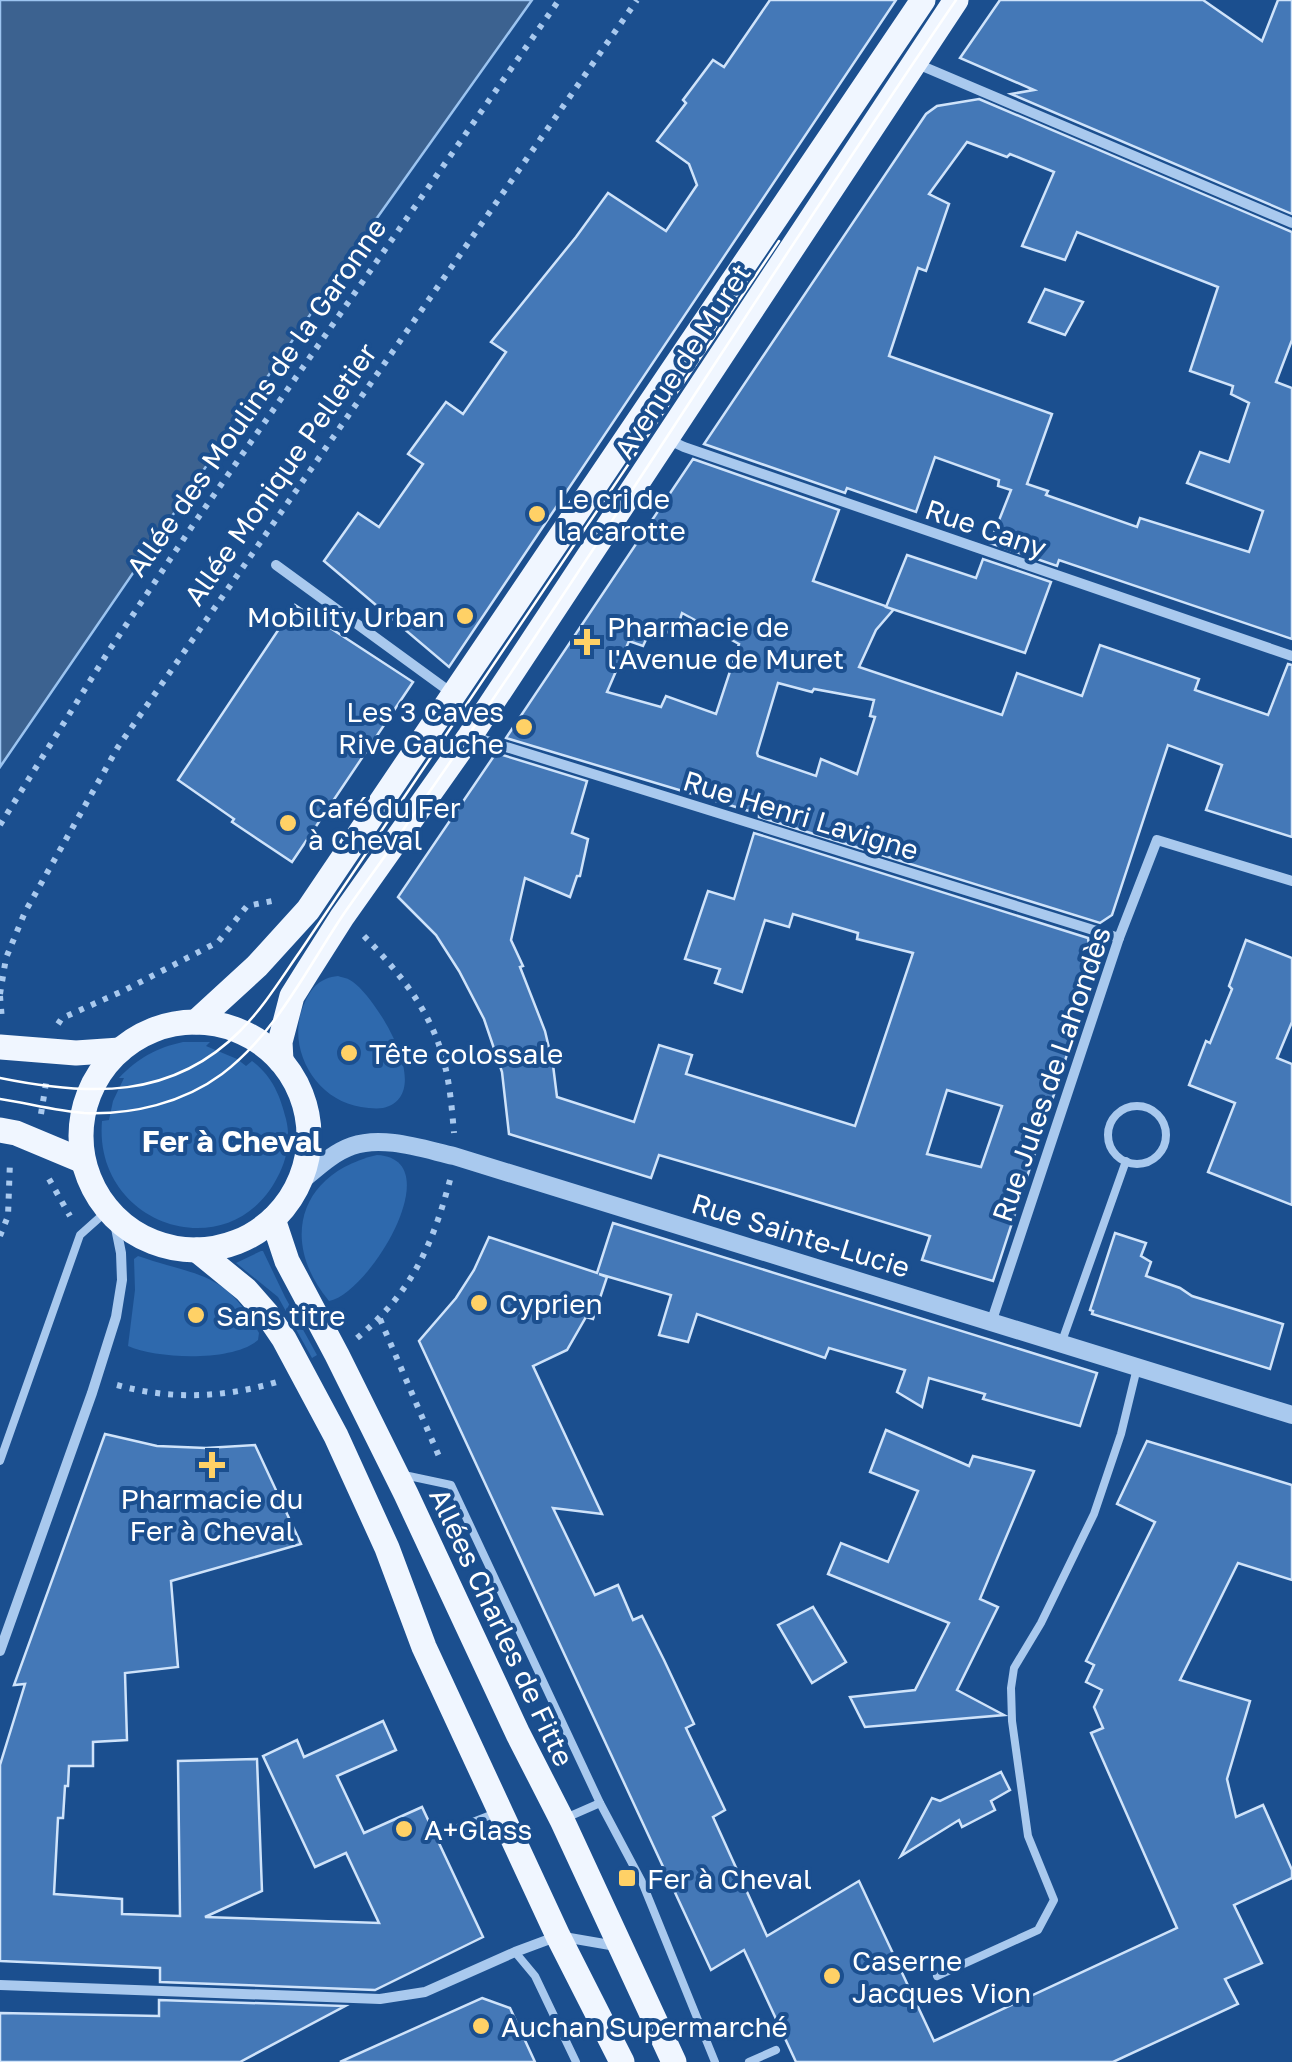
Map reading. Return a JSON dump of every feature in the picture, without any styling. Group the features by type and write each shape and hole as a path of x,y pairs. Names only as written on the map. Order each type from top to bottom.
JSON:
{"main road":[{"name":"Avenue de Muret","path":"196,1022 308,910 922,0"},
{"name":"Avenue de Muret","path":"282,1062 280,1042 292,996 342,917 470,736 956,0"},
{"path":"196,1022 219,1024 258,1040 282,1062 296,1082 308,1126 306,1163 300,1182 273,1219 238,1242 197,1250 152,1242 132,1232 111,1214 90,1182 80,1137 82,1113 90,1090 101,1070 120,1050 143,1034 168,1024 196,1022"},
{"path":"0,1047 53,1041 85,1053 120,1050"},
{"path":"0,1130 83,1161"},
{"name":"Allées Charles de Fitte","path":"273,1219 302,1293 395,1473 674,2062"},
{"path":"197,1250 246,1290 267,1314 336,1436 387,1548 424,1646 558,1936 622,2062"}],"street":[{"path":"914,62 1292,223"},
{"name":"Rue Cany","path":"666,438 684,448 1292,656"},
{"path":"276,565 453,695"},
{"name":"Rue Henri Lavigne","path":"470,736 1120,938"},
{"name":"Rue Jules de Lahondès","path":"991,1323 1120,938 1158,840 1292,881"},
{"name":"Rue Sainte-Lucie","path":"300,1182 353,1146 382,1142 420,1148 1292,1415"},
{"path":"0,1651 92,1393 121,1298 121,1253 111,1214"},
{"path":"0,1986 380,2000 425,1992 558,1936 620,1946"}],"lane":[{"path":"1124,1108 1152,1110 1160,1116 1167,1132 1162,1150 1148,1162 1126,1161 1109,1143 1110,1123 1124,1108"},
{"path":"1060,1344 1126,1161"},
{"path":"0,1461 80,1235 111,1214"},
{"path":"937,1976 1038,1930 1054,1900 1028,1836 1012,1721 1012,1678 1094,1514 1121,1434 1136,1368"},
{"path":"395,1473 451,1486 600,1803 642,1882 715,2062"},
{"path":"562,1820 600,1803"},
{"path":"460,1827 500,1812"},
{"path":"515,1952 535,1976 576,2062"},
{"path":"749,2062 776,2050"}],"path":[{"name":"Allée des Moulins de la Garonne","path":"0,825 193,525 558,0"},
{"name":"Allée Monique Pelletier","path":"2,1021 0,995 6,958 25,912 118,747 636,0"},
{"path":"36,1142 53,1041 62,1018 218,942 247,906 292,897"},
{"path":"360,932 402,977 433,1030 444,1062 453,1124"},
{"path":"0,1236 8,1216 10,1160"},
{"path":"350,1344 380,1319 424,1258 440,1220 453,1169"},
{"name":"Allées Charles de Fitte","path":"380,1319 451,1486"},
{"path":"109,1382 190,1396 220,1395 285,1380"}],"shaded area":[{"path":"0,0 532,0 362,239 0,767"},
{"path":"338,976 363,992 397,1046 404,1067 404,1085 398,1100 383,1108 361,1107 329,1094 307,1068 301,1052 299,1019 305,1002 317,984"},
{"path":"183,1042 210,1042 206,1046 246,1066 252,1061 259,1067 278,1094 288,1134 277,1178 255,1206 228,1223 198,1228 168,1223 141,1209 119,1187 105,1157 102,1121 109,1120 124,1078 119,1078 126,1071 148,1055"},
{"path":"377,1155 398,1162 406,1179 405,1201 396,1227 364,1276 346,1293 329,1301 304,1255 305,1212 314,1193 330,1177 350,1164"},
{"path":"261,1251 317,1355 312,1358 278,1297 236,1263"},
{"path":"138,1256 222,1286 246,1312 259,1333 258,1340 231,1352 195,1356 157,1354 128,1346 135,1290 134,1259"}],"building":[{"path":"770,0 896,0 449,667 324,561 358,513 379,527 423,464 408,454 446,402 463,414 506,352 491,342 608,193 666,231 697,185 689,164 657,141 713,60 724,67"},
{"path":"1000,0 1203,0 1262,41 1278,0 1292,0 1292,214 1011,94 1034,90 960,58"},
{"path":"979,99 1292,232 1292,340 1276,382 1292,388 1292,639 1059,560 1057,566 990,543 1011,490 998,486 999,480 935,457 916,512 847,488 845,493 704,444 926,114 937,106","holes":["967,142 1007,157 1010,154 1054,172 1022,246 1065,260 1077,232 1218,287 1190,371 1233,386 1231,394 1249,403 1229,462 1200,452 1187,483 1263,511 1249,552 1140,518 1137,527 1046,495 1048,491 1027,484 1052,414 889,356 918,268 926,271 949,204 929,194"]},
{"path":"1045,289 1083,302 1065,335 1029,322"},
{"path":"693,459 839,510 813,581 894,609 876,630 859,667 1002,715 1017,673 1082,696 1100,645 1199,679 1195,690 1268,715 1288,664 1292,665 1292,837 1206,810 1222,765 1168,745 1112,915 1100,923 506,738","holes":["682,613 739,644 716,714 666,696 661,707 607,692 629,641 643,646 650,631 658,633 659,629 675,635","778,683 874,700 870,716 875,717 857,774 821,759 816,776 758,756"]},
{"path":"907,555 976,578 983,559 1051,582 1025,653 886,607"},
{"path":"295,605 413,682 292,862 178,780"},
{"path":"496,753 587,781 572,833 588,839 580,876 570,897 525,878 511,940 545,1031 557,1097 634,1122 659,1045 692,1055 686,1074 855,1126 913,953 857,939 858,933 793,914 789,927 765,920 742,992 715,983 720,969 685,959 708,891 734,899 754,833 1088,938 1093,975 993,1281 922,1260 930,1236 659,1155 651,1178 509,1134 502,1072 484,1019 436,935 398,897","holes":["947,1090 1002,1106 981,1167 927,1154"]},
{"path":"1246,940 1292,958 1292,1022 1277,1058 1292,1064 1292,1205 1208,1172 1235,1103 1189,1085 1232,989 1229,986"},
{"path":"613,1223 1097,1373 1080,1426 983,1399 985,1394 929,1378 922,1407 897,1392 905,1370 829,1348 825,1358 697,1314 688,1342 659,1335 671,1295 599,1274 607,1277 593,1319 586,1317 567,1350 533,1366 602,1514 553,1508 595,1595 618,1585 633,1620 642,1616 694,1724 686,1728 725,1810 713,1817 767,1936 859,1881 934,2041 1177,1928 1091,1733 1103,1728 1094,1707 1102,1690 1086,1682 1094,1665 1086,1661 1155,1522 1117,1504 1147,1441 1292,1485 1292,1580 1238,1563 1180,1680 1250,1701 1227,1779 1236,1817 1263,1805 1292,1870 1292,1878 1234,1905 1262,1963 1225,1979 1238,2004 1113,2062 796,2062 744,1950 711,1970 419,1341 456,1298 489,1237 597,1273"},
{"path":"1115,1233 1146,1243 1141,1256 1151,1262 1146,1276 1192,1296 1283,1324 1270,1369 1092,1314 1090,1310"},
{"path":"886,1430 969,1466 973,1456 1034,1471 980,1599 998,1607 957,1690 1004,1715 865,1727 850,1697 915,1690 949,1623 828,1574 841,1543 888,1562 918,1491 870,1472"},
{"path":"105,1434 157,1446 255,1445 301,1544 171,1581 178,1667 125,1673 127,1740 93,1742 93,1766 69,1766 63,1818 58,1818 54,1894 122,1899 122,1914 180,1916 178,1761 257,1759 262,1891 205,1917 379,1923 346,1853 315,1867 263,1756 297,1740 304,1757 383,1721 396,1750 337,1776 364,1833 422,1807 483,1937 375,1990 160,1982 160,1968 0,1961 0,1765 25,1684 14,1685"},
{"path":"813,1607 846,1662 812,1683 778,1625"},
{"path":"1001,1772 1010,1790 991,1801 995,1810 962,1827 959,1820 901,1856 932,1798 940,1801"},
{"path":"482,1998 510,2008 535,2062 340,2062"},
{"path":"159,2000 345,2006 240,2062 0,2062 0,2013 159,2016"}],"tram line":[{"path":"0,1099 84,1113 156,1105 207,1084 258,1040 476,725 956,0"},
{"path":"0,1078 97,1089 157,1081 214,1054 249,1022 779,241"}],"place":[{"name":"Le cri de la carotte","path":"537,514"},
{"name":"Mobility Urban","path":"465,616"},
{"name":"Pharmacie de l'Avenue de Muret","path":"587,642"},
{"name":"Les 3 Caves Rive Gauche","path":"524,727"},
{"name":"Café du Fer à Cheval","path":"288,823"},
{"name":"Tête colossale","path":"349,1053"},
{"name":"Cyprien","path":"479,1303"},
{"name":"Sans titre","path":"196,1315"},
{"name":"Pharmacie du Fer à Cheval","path":"212,1465"},
{"name":"A+Glass","path":"404,1829"},
{"name":"Fer à Cheval","path":"627,1878"},
{"name":"Caserne Jacques Vion","path":"832,1976"},
{"name":"Auchan Supermarché","path":"481,2026"}],"district":[{"name":"Fer à Cheval","path":"232,1141"}]}
